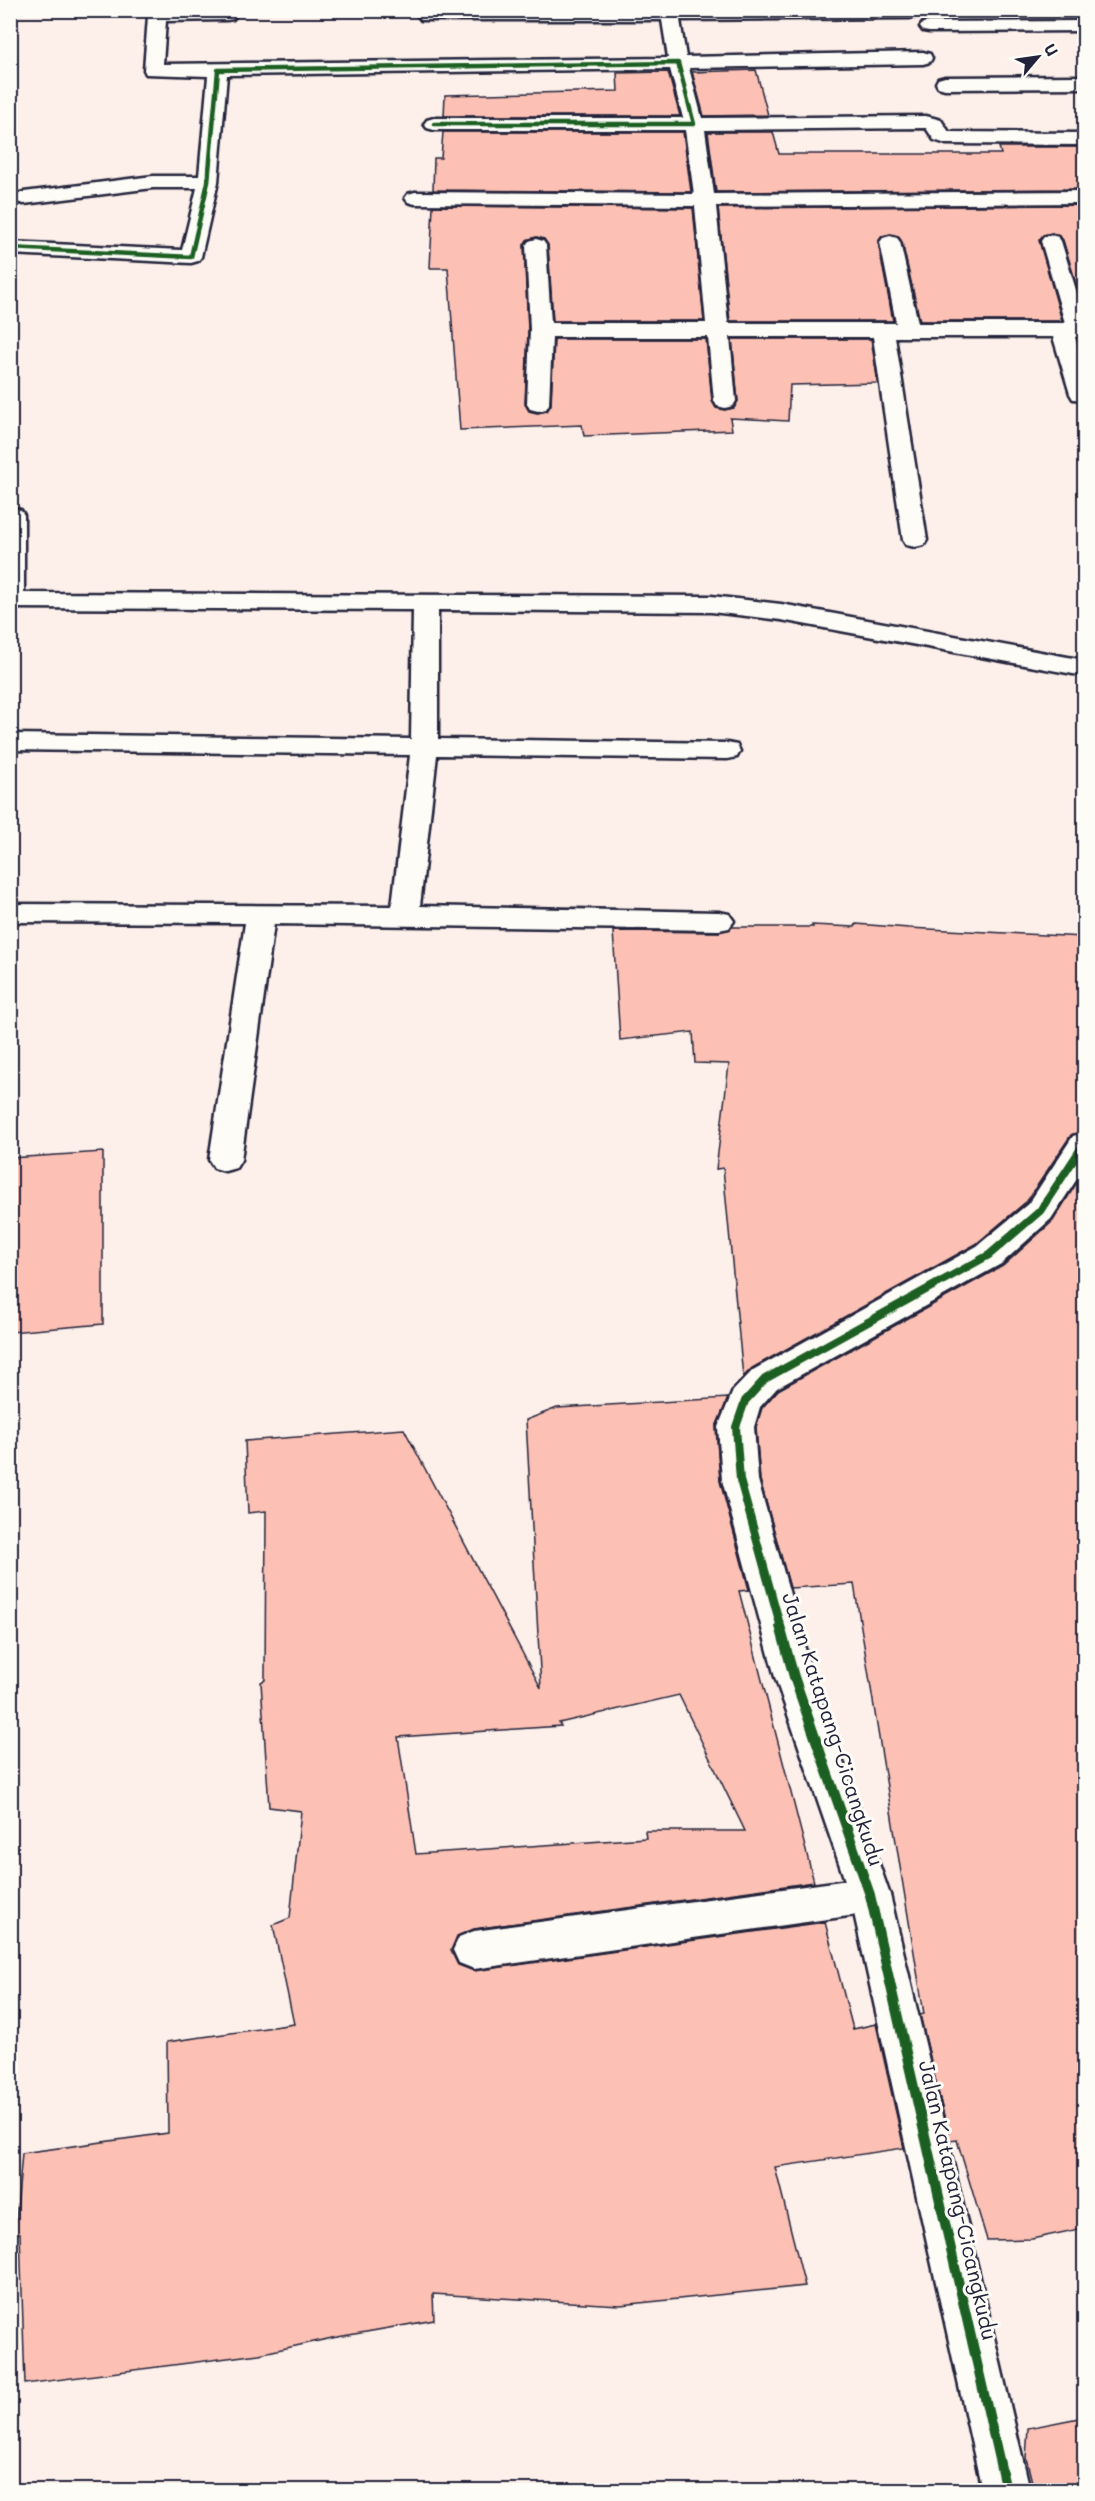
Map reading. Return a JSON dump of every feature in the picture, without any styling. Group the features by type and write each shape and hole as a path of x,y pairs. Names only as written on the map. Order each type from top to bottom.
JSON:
{"street":[{"path":"427,16 909,13"},
{"path":"226,15 157,16 153,70 923,58"},
{"path":"670,15 678,63 693,124 705,200 725,401"},
{"path":"929,27 1084,26"},
{"path":"10,248 191,257 208,182 218,70"},
{"path":"945,83 1084,82"},
{"path":"434,124 926,122 934,124 941,136 946,138 1084,139"},
{"path":"24,198 153,182 208,182"},
{"path":"415,198 705,200 1084,197"},
{"path":"1051,241 1075,330 1081,394"},
{"path":"890,242 908,330"},
{"path":"536,245 541,330 538,404"},
{"path":"541,330 1075,330"},
{"path":"884,330 915,540"},
{"path":"12,515 11,600 711,604 792,614 1084,668"},
{"path":"405,915 424,747 426,601"},
{"path":"10,741 727,751"},
{"path":"10,913 405,915 719,921"},
{"path":"225,1161 261,914"},
{"name":"Jalan Katapang-Cicangkudu","path":"1006,2490 937,2178 870,1895 794,1677 740,1480 736,1427 744,1401 765,1379 989,1255 1040,1211 1084,1144"},
{"path":"474,1950 870,1895"}],"building":[{"path":"756,70 768,115 704,116 692,72"},
{"path":"668,72 680,116 444,116 445,95 618,91 617,73"},
{"path":"443,132 683,132 691,192 433,190 434,158 441,158"},
{"path":"708,132 773,132 779,154 1001,154 999,147 1084,147 1084,189 716,192"},
{"path":"1084,205 1084,310 1063,240 1059,235 1052,233 1043,235 1039,240 1062,321 920,321 902,242 898,236 891,234 882,236 878,242 893,321 730,321 718,208"},
{"path":"433,206 693,208 704,321 553,321 548,245 544,239 537,237 527,240 524,245 528,330 525,404 529,411 537,413 547,411 551,405 554,339 706,339 712,401 716,408 724,410 734,408 738,401 732,339 871,339 878,383 790,385 788,421 730,418 732,430 584,436 582,425 460,430 448,268 430,268"},
{"path":"856,924 1084,937 1084,1131 1071,1135 1027,1201 976,1244 752,1368 743,1377 723,1168 716,1169 729,1064 695,1063 693,1032 620,1040 613,931 719,932 732,927 813,927 812,925 855,927"},
{"path":"103,1152 103,1324 10,1332 10,1158"},
{"path":"1084,1171 1084,2228 1032,2239 987,2240 957,2140 950,2141 920,2015 924,2014 854,1584 790,1588 760,1480 756,1427 762,1408 778,1390 1003,1266 1053,1221"},
{"path":"728,1398 716,1427 720,1481 749,1590 739,1591 814,1882 474,1929 457,1936 451,1951 458,1965 474,1971 825,1922 853,2029 876,2024 904,2148 775,2167 805,2286 620,2305 433,2294 434,2320 259,2354 25,2384 20,2233 15,2234 22,2153 168,2133 167,2042 294,2024 273,1925 290,1918 301,1811 269,1807 261,1682 265,1680 266,1511 248,1513 245,1441 404,1429 541,1688 526,1420 557,1408","holes":["679,1695 745,1831 645,1831 646,1838 416,1854 398,1737 561,1726 559,1723"]},
{"path":"1084,2417 1084,2490 1034,2490 1026,2458 1028,2428"}],"cycle path":[{"path":"10,248 191,257 208,182 218,70 678,63 694,124 434,124"},
{"path":"1006,2490 870,1895 794,1677 740,1480 736,1427 745,1401 765,1379 989,1255 1040,1211 1084,1144"}]}
